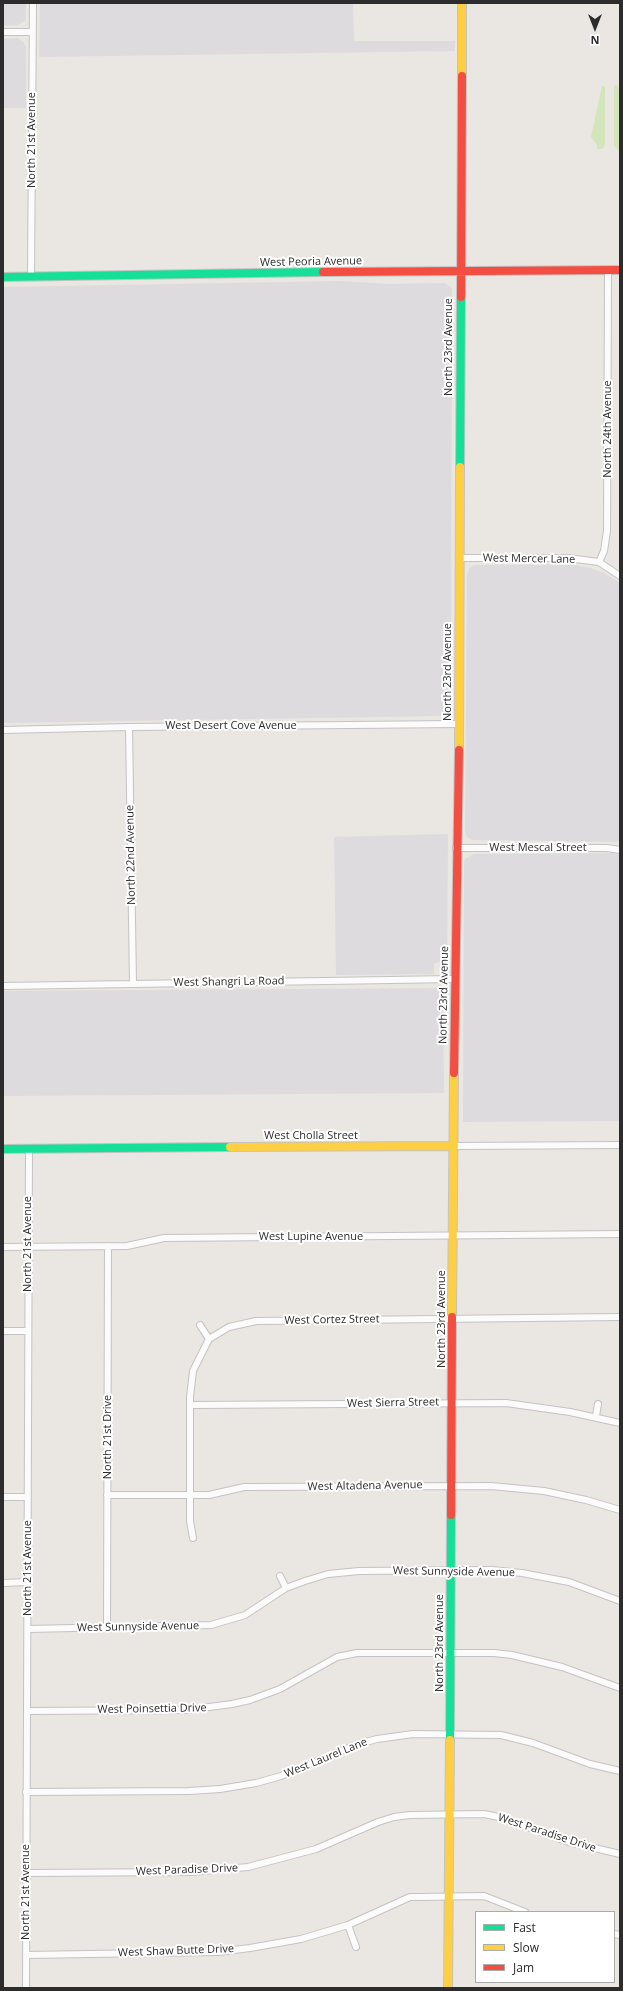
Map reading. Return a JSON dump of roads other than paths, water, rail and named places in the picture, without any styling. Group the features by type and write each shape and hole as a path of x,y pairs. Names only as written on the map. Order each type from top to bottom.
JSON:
{"street":[{"name":"North 21st Avenue","path":"31,277 33,3"},
{"name":"North 23rd Avenue","path":"448,1988 451,1734 456,848 459,724 462,3"},
{"path":"3,32 32,32"},
{"name":"West Peoria Avenue","path":"3,277 460,270 620,270"},
{"name":"North 24th Avenue","path":"599,562 604,551 607,531 608,270"},
{"name":"West Mercer Lane","path":"459,558 568,558 599,562"},
{"path":"599,562 620,576"},
{"name":"West Desert Cove Avenue","path":"3,730 129,727 459,724"},
{"name":"North 22nd Avenue","path":"129,727 133,984"},
{"name":"West Mescal Street","path":"456,848 607,848 620,850"},
{"name":"West Shangri La Road","path":"3,986 455,979"},
{"name":"West Cholla Street","path":"3,1149 620,1145"},
{"name":"North 21st Avenue","path":"26,1988 29,1148"},
{"name":"West Lupine Avenue","path":"3,1247 127,1246 164,1238 620,1234"},
{"name":"North 21st Drive","path":"107,1628 108,1246"},
{"name":"West Cortez Street","path":"209,1339 239,1323 256,1320 620,1317"},
{"path":"193,1538 190,1521 190,1405 193,1371 209,1339 200,1325"},
{"path":"3,1331 28,1331"},
{"name":"West Sierra Street","path":"190,1405 453,1403 533,1406 596,1416 620,1423"},
{"path":"596,1416 598,1404"},
{"name":"West Altadena Avenue","path":"108,1495 208,1495 244,1487 452,1485 512,1487 544,1491 586,1500 620,1510"},
{"path":"3,1497 28,1497"},
{"name":"West Sunnyside Avenue","path":"28,1628 107,1628 211,1625 245,1615 286,1588 311,1579 340,1572 492,1570 522,1573 569,1582 620,1601"},
{"path":"280,1576 286,1588"},
{"path":"3,1583 27,1582"},
{"name":"West Poinsettia Drive","path":"27,1711 186,1710 214,1708 250,1700 280,1689 326,1662 346,1654 494,1653 536,1660 620,1688"},
{"name":"West Laurel Lane","path":"26,1792 189,1791 220,1789 281,1776 358,1744 376,1739 413,1734 487,1734 519,1738 590,1764 620,1771"},
{"name":"West Paradise Drive","path":"26,1873 191,1872 248,1867 316,1849 378,1822 394,1817 450,1814 484,1814 499,1816 569,1842 620,1854"},
{"name":"West Shaw Butte Drive","path":"26,1955 218,1952 301,1939 348,1924 410,1897 484,1896 522,1911"},
{"path":"348,1924 356,1946"}]}
